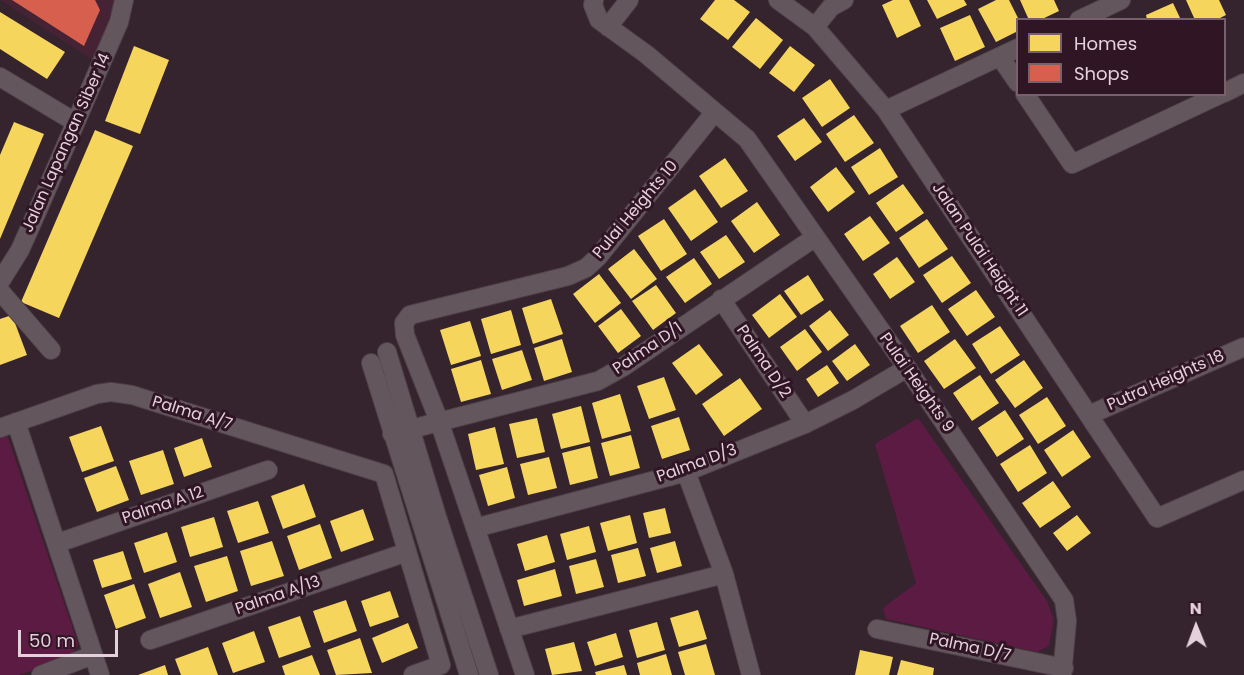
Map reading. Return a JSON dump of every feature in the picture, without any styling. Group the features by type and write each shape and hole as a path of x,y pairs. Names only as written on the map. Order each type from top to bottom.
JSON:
{"street":[{"name":"Jalan Lapangan Siber 14","path":"0,282 20,250 119,22 124,0"},
{"path":"594,0 592,5 599,20 608,27 629,0"},
{"name":"Jalan Pulai Height 11","path":"778,0 815,27 886,110 1157,518 1244,480"},
{"path":"815,27 831,7 844,0"},
{"path":"1083,18 1121,0"},
{"name":"Pulai Heights 9","path":"608,27 663,68 747,139 907,368 1064,600 1067,621 1063,671"},
{"path":"886,110 1016,49"},
{"path":"1000,57 1016,81"},
{"path":"0,77 75,122"},
{"path":"1226,92 1244,83"},
{"path":"1026,96 1072,164 1219,96"},
{"name":"Pulai Heights 10","path":"439,421 405,335 404,323 410,315 568,276 586,268 598,257 714,113"},
{"name":"Palma D/1","path":"392,434 598,381 624,367 814,238"},
{"path":"0,291 51,350"},
{"name":"Palma D/2","path":"722,299 805,424"},
{"name":"Putra Heights 18","path":"1089,416 1244,347"},
{"path":"387,352 488,675"},
{"path":"371,363 469,675"},
{"name":"Palma D/3","path":"475,528 686,472 805,424 854,400 907,368"},
{"name":"Palma A/7","path":"8,425 97,394 132,395 384,474 407,552"},
{"path":"439,421 525,675"},
{"path":"8,425 58,543 100,675"},
{"name":"Palma A 12","path":"58,543 268,470"},
{"path":"686,472 724,574 751,675"},
{"path":"407,552 441,665 413,675"},
{"name":"Palma A/13","path":"150,640 407,552"},
{"path":"509,629 724,574"},
{"name":"Palma D/7","path":"877,629 1063,671"},
{"path":"41,675 93,656"}],"shaded area":[{"path":"0,0 122,0 99,64"},
{"path":"918,418 1047,601 1054,620 1049,646 1037,652 886,619 883,608 916,583 875,444"},
{"path":"7,435 78,644 71,658 19,675 0,675 0,438"}],"building: Homes":[{"path":"715,0 734,0 750,12 728,40 700,19"},
{"path":"893,0 909,0 921,26 897,38 882,5"},
{"path":"927,0 964,0 967,5 937,19"},
{"path":"996,0 1009,0 1018,18 1016,18 1016,32 996,42 978,9"},
{"path":"1020,0 1054,0 1059,11 1044,18 1028,18"},
{"path":"1186,0 1219,0 1226,15 1220,18 1194,18"},
{"path":"1173,3 1180,18 1147,18 1146,15"},
{"path":"0,12 65,52 47,79 0,49"},
{"path":"970,15 985,47 955,61 940,28"},
{"path":"756,18 783,40 760,69 732,47"},
{"path":"134,46 169,60 140,134 105,121"},
{"path":"790,46 815,65 794,92 769,73"},
{"path":"830,79 850,108 822,127 802,98"},
{"path":"854,115 874,143 845,162 826,134"},
{"path":"804,118 822,142 795,161 777,136"},
{"path":"14,122 44,134 0,239 0,155"},
{"path":"95,130 133,146 59,318 21,302"},
{"path":"880,148 898,177 869,195 851,167"},
{"path":"725,158 748,191 721,208 699,176"},
{"path":"836,167 855,192 828,212 810,187"},
{"path":"903,184 924,213 896,232 876,203"},
{"path":"695,189 718,222 691,241 668,208"},
{"path":"757,202 780,235 754,253 731,221"},
{"path":"870,216 890,243 863,261 844,234"},
{"path":"664,219 687,254 661,271 638,236"},
{"path":"927,219 948,249 919,268 899,238"},
{"path":"726,235 745,262 719,279 700,252"},
{"path":"634,249 657,279 631,299 608,269"},
{"path":"952,256 971,283 942,303 923,275"},
{"path":"897,257 915,282 890,299 873,274"},
{"path":"694,258 712,284 685,303 666,277"},
{"path":"599,274 621,303 595,323 573,294"},
{"path":"808,275 824,300 801,315 784,291"},
{"path":"656,285 676,313 653,330 632,301"},
{"path":"976,290 995,317 967,336 948,309"},
{"path":"780,294 797,317 769,338 752,315"},
{"path":"551,299 563,334 533,344 522,308"},
{"path":"932,305 950,332 918,353 900,326"},
{"path":"621,309 641,336 618,353 598,326"},
{"path":"511,310 521,345 491,354 481,319"},
{"path":"830,310 849,335 828,351 809,326"},
{"path":"12,315 27,355 0,365 0,319"},
{"path":"470,321 481,356 451,365 440,330"},
{"path":"1000,326 1020,355 991,374 972,344"},
{"path":"805,329 822,352 797,371 780,347"},
{"path":"562,339 572,372 544,381 534,348"},
{"path":"955,339 976,368 944,389 924,361"},
{"path":"699,344 723,375 696,395 672,363"},
{"path":"855,344 870,365 847,381 832,361"},
{"path":"522,350 532,380 502,390 492,359"},
{"path":"481,360 491,394 461,402 451,369"},
{"path":"1024,360 1043,388 1015,408 995,380"},
{"path":"827,365 839,383 818,397 806,379"},
{"path":"980,375 999,403 972,421 953,393"},
{"path":"664,377 676,410 649,419 637,386"},
{"path":"740,378 762,409 724,436 702,404"},
{"path":"620,394 631,431 602,439 592,403"},
{"path":"1047,397 1066,426 1038,444 1019,415"},
{"path":"581,406 590,442 561,449 552,414"},
{"path":"1005,410 1024,439 997,457 978,428"},
{"path":"679,417 690,450 662,459 651,426"},
{"path":"537,418 545,452 517,458 509,424"},
{"path":"101,426 114,461 82,472 69,437"},
{"path":"495,427 504,464 476,470 468,434"},
{"path":"1073,430 1091,457 1062,477 1044,450"},
{"path":"631,435 640,468 610,476 601,443"},
{"path":"202,438 212,467 184,477 174,448"},
{"path":"1030,445 1047,473 1018,492 1000,464"},
{"path":"590,446 598,478 570,485 562,453"},
{"path":"163,450 174,484 141,495 129,461"},
{"path":"549,457 557,488 528,495 520,464"},
{"path":"116,466 129,500 97,512 84,478"},
{"path":"507,467 515,498 488,506 479,475"},
{"path":"1053,481 1071,507 1040,528 1022,503"},
{"path":"304,484 316,517 283,529 271,496"},
{"path":"258,501 269,533 238,543 227,511"},
{"path":"665,508 671,533 649,538 643,513"},
{"path":"363,509 374,540 341,552 330,521"},
{"path":"630,515 637,543 608,551 600,523"},
{"path":"1077,515 1091,533 1067,551 1053,533"},
{"path":"214,517 223,547 190,557 181,527"},
{"path":"320,524 332,558 299,570 287,536"},
{"path":"589,526 596,552 567,560 560,534"},
{"path":"167,532 177,562 144,573 134,543"},
{"path":"547,535 555,562 525,571 517,544"},
{"path":"272,541 284,576 251,586 240,551"},
{"path":"675,541 682,566 657,573 650,548"},
{"path":"638,548 646,576 618,583 611,555"},
{"path":"123,551 132,579 102,588 93,560"},
{"path":"227,556 238,591 206,602 194,566"},
{"path":"596,559 604,587 576,594 569,566"},
{"path":"555,569 562,596 524,606 517,580"},
{"path":"180,572 192,607 160,618 148,584"},
{"path":"134,584 146,618 116,629 104,595"},
{"path":"390,591 399,617 370,627 361,601"},
{"path":"346,600 357,631 324,643 313,611"},
{"path":"698,610 707,639 679,647 670,618"},
{"path":"300,616 311,647 279,658 268,627"},
{"path":"657,622 665,650 637,658 629,630"},
{"path":"408,623 418,648 382,663 372,638"},
{"path":"254,631 265,662 233,673 222,643"},
{"path":"616,633 623,657 595,666 587,642"},
{"path":"360,638 372,673 336,675 327,650"},
{"path":"574,642 582,671 552,675 545,649"},
{"path":"706,644 715,675 685,675 678,652"},
{"path":"208,647 218,675 181,675 175,659"},
{"path":"860,650 893,657 889,675 855,675"},
{"path":"666,654 672,675 640,675 637,663"},
{"path":"312,655 320,675 285,675 282,666"},
{"path":"901,660 934,668 933,675 897,675"},
{"path":"165,665 168,675 138,675"},
{"path":"624,665 627,675 596,675 595,672"}],"building: Shops":[{"path":"12,0 95,0 100,10 84,46"}]}
